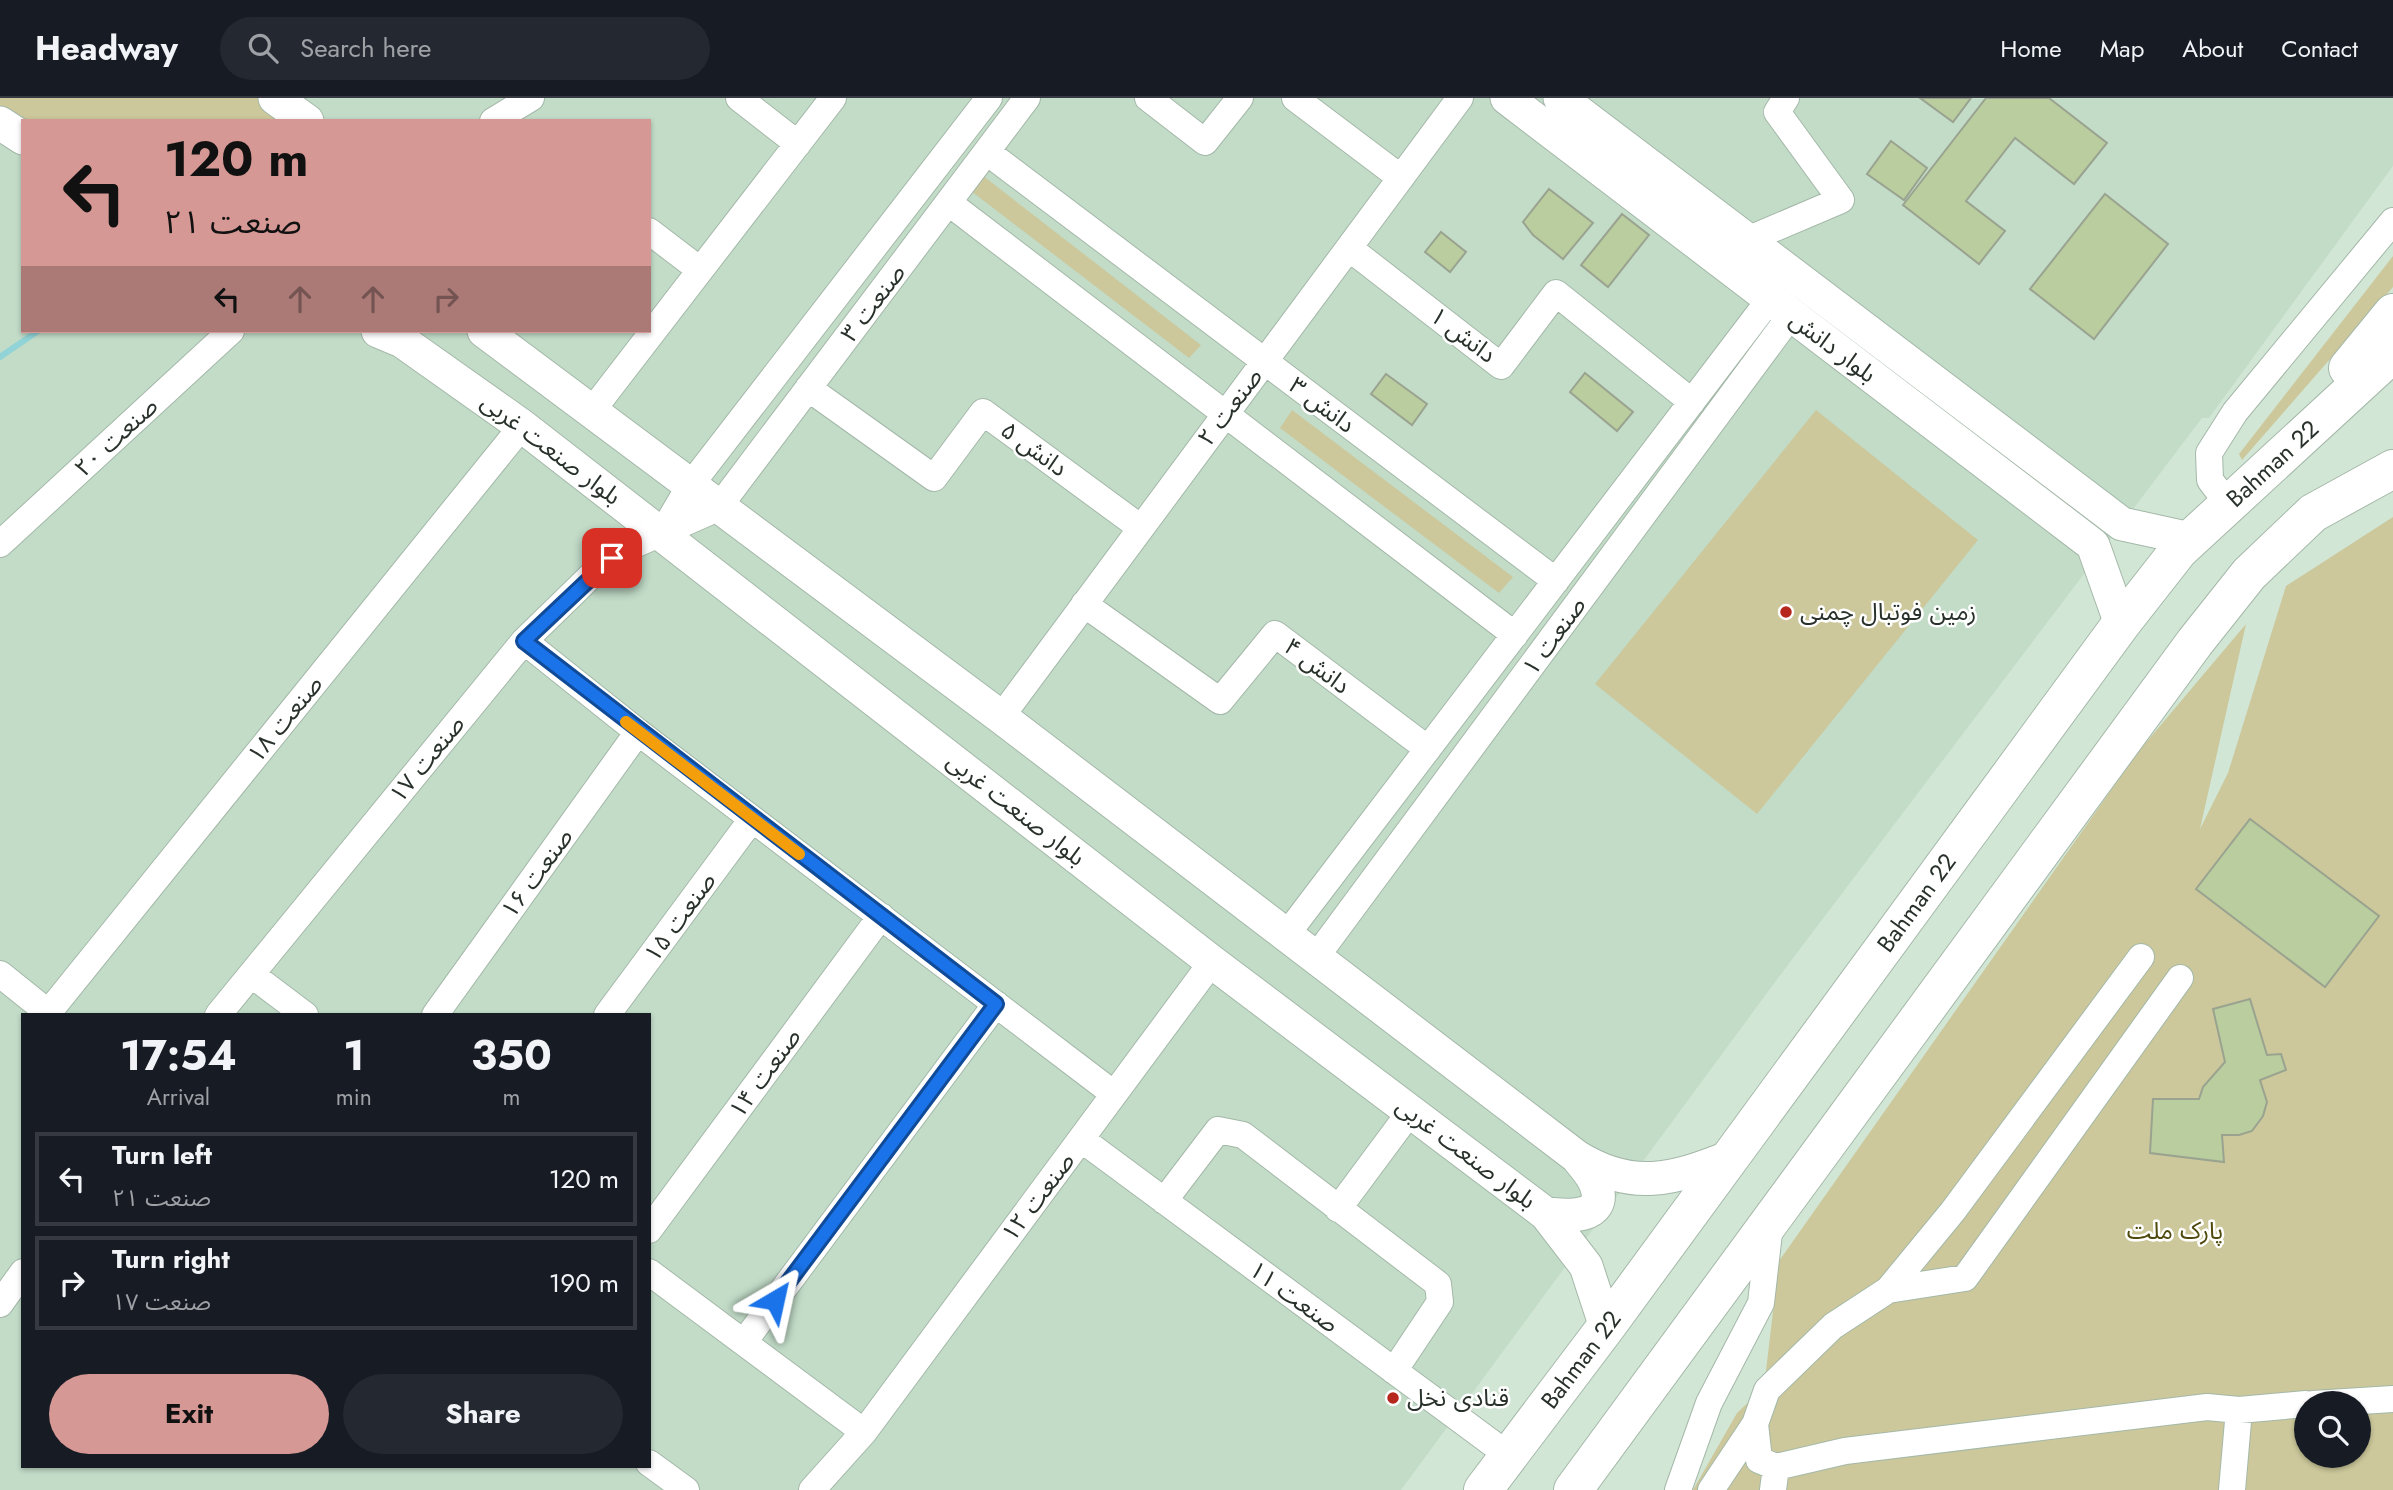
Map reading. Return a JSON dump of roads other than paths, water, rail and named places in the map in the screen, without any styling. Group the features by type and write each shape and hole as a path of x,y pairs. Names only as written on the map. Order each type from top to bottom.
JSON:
{"highway":[{"path":"2249,485 2393,313"},
{"name":"Bahman 22","path":"1483,1490 1606,1327 2121,624 2191,539 2393,353"},
{"path":"2249,485 2393,388"},
{"path":"1573,1490 2195,642 2249,574 2314,513 2392,470"}],"main road":[{"path":"275,98 304,119"},
{"name":"بلوار دانش","path":"1507,98 2093,545 2121,624"},
{"name":"بلوار دانش","path":"1560,98 2122,524 2191,539"},
{"path":"0,123 21,137"},
{"path":"1727,266 1747,240"},
{"name":"بلوار صنعت غربی","path":"383,333 401,341 522,426 1212,962 1546,1214 1586,1266 1606,1327"},
{"path":"487,333 1001,717 1577,1157 1601,1171 1641,1181 1691,1173 1730,1157"},
{"path":"1546,1214 1577,1218 1591,1210 1597,1200 1597,1186 1577,1157"}],"street":[{"path":"500,119 531,98"},
{"path":"739,98 798,144"},
{"path":"591,412 834,98"},
{"name":"صنعت ۳","path":"662,533 689,486 989,98"},
{"name":"صنعت ۳","path":"718,508 1027,98"},
{"path":"1148,98 1205,142 1240,98"},
{"path":"1294,98 1401,178"},
{"name":"صنعت ۲","path":"1001,717 1460,98"},
{"path":"1747,240 1841,200 1777,112 1786,98"},
{"name":"دانش ۳","path":"987,152 1556,581"},
{"path":"948,203 1515,635"},
{"path":"2249,485 2210,480 2209,453 2235,412 2393,222"},
{"path":"651,233 700,270"},
{"name":"دانش ۱","path":"1349,248 1501,366 1556,293 1692,402"},
{"name":"صنعت ۱","path":"1287,934 1692,402 1780,307"},
{"name":"صنعت ۱","path":"1316,957 1780,307"},
{"name":"صنعت ۲۰","path":"0,544 229,333"},
{"name":"دانش ۵","path":"808,388 934,478 983,412 1141,528"},
{"name":"صنعت ۱۸","path":"51,1013 522,426"},
{"name":"صنعت ۱۷","path":"220,1013 524,641 599,568 625,549 718,508"},
{"name":"دانش ۴","path":"1084,604 1220,701 1275,634 1428,749"},
{"path":"524,641 638,732 1114,1094"},
{"name":"صنعت ۱۶","path":"436,1013 638,732"},
{"name":"صنعت ۱۵","path":"608,1013 752,819"},
{"name":"صنعت ۱۴","path":"651,1227 881,916"},
{"path":"1711,1490 1755,1424 1767,1390 1833,1326 1888,1290 1953,1211 2141,957"},
{"name":"صنعت ۱۲","path":"811,1490 864,1432 1212,962"},
{"path":"0,974 49,1013"},
{"path":"252,975 302,1013"},
{"path":"1888,1290 1965,1278 2180,978"},
{"path":"744,1342 996,1004"},
{"path":"1338,1209 1410,1112"},
{"path":"1164,1201 1219,1130 1231,1130 1243,1135 1438,1284 1440,1302 1394,1371"},
{"name":"صنعت ۱۱","path":"1081,1139 1508,1455"},
{"path":"1678,1490 1709,1403 1761,1303 1771,1220"},
{"path":"651,1273 864,1432"},
{"path":"0,1304 21,1275"},
{"path":"2371,1400 2393,1399"},
{"path":"1755,1424 1759,1460 1775,1479 1845,1451 2207,1407 2239,1410 2294,1405"},
{"path":"2232,1490 2239,1410"},
{"path":"651,1464 686,1490"}],"waterway":[{"path":"0,357 35,333"}],"place":[{"name":"زمین فوتبال چمنی","path":"1786,612"},
{"name":"قنادی نخل","path":"1393,1398"}],"park label":[{"name":"پارک ملت","path":"2175,1231"}]}
